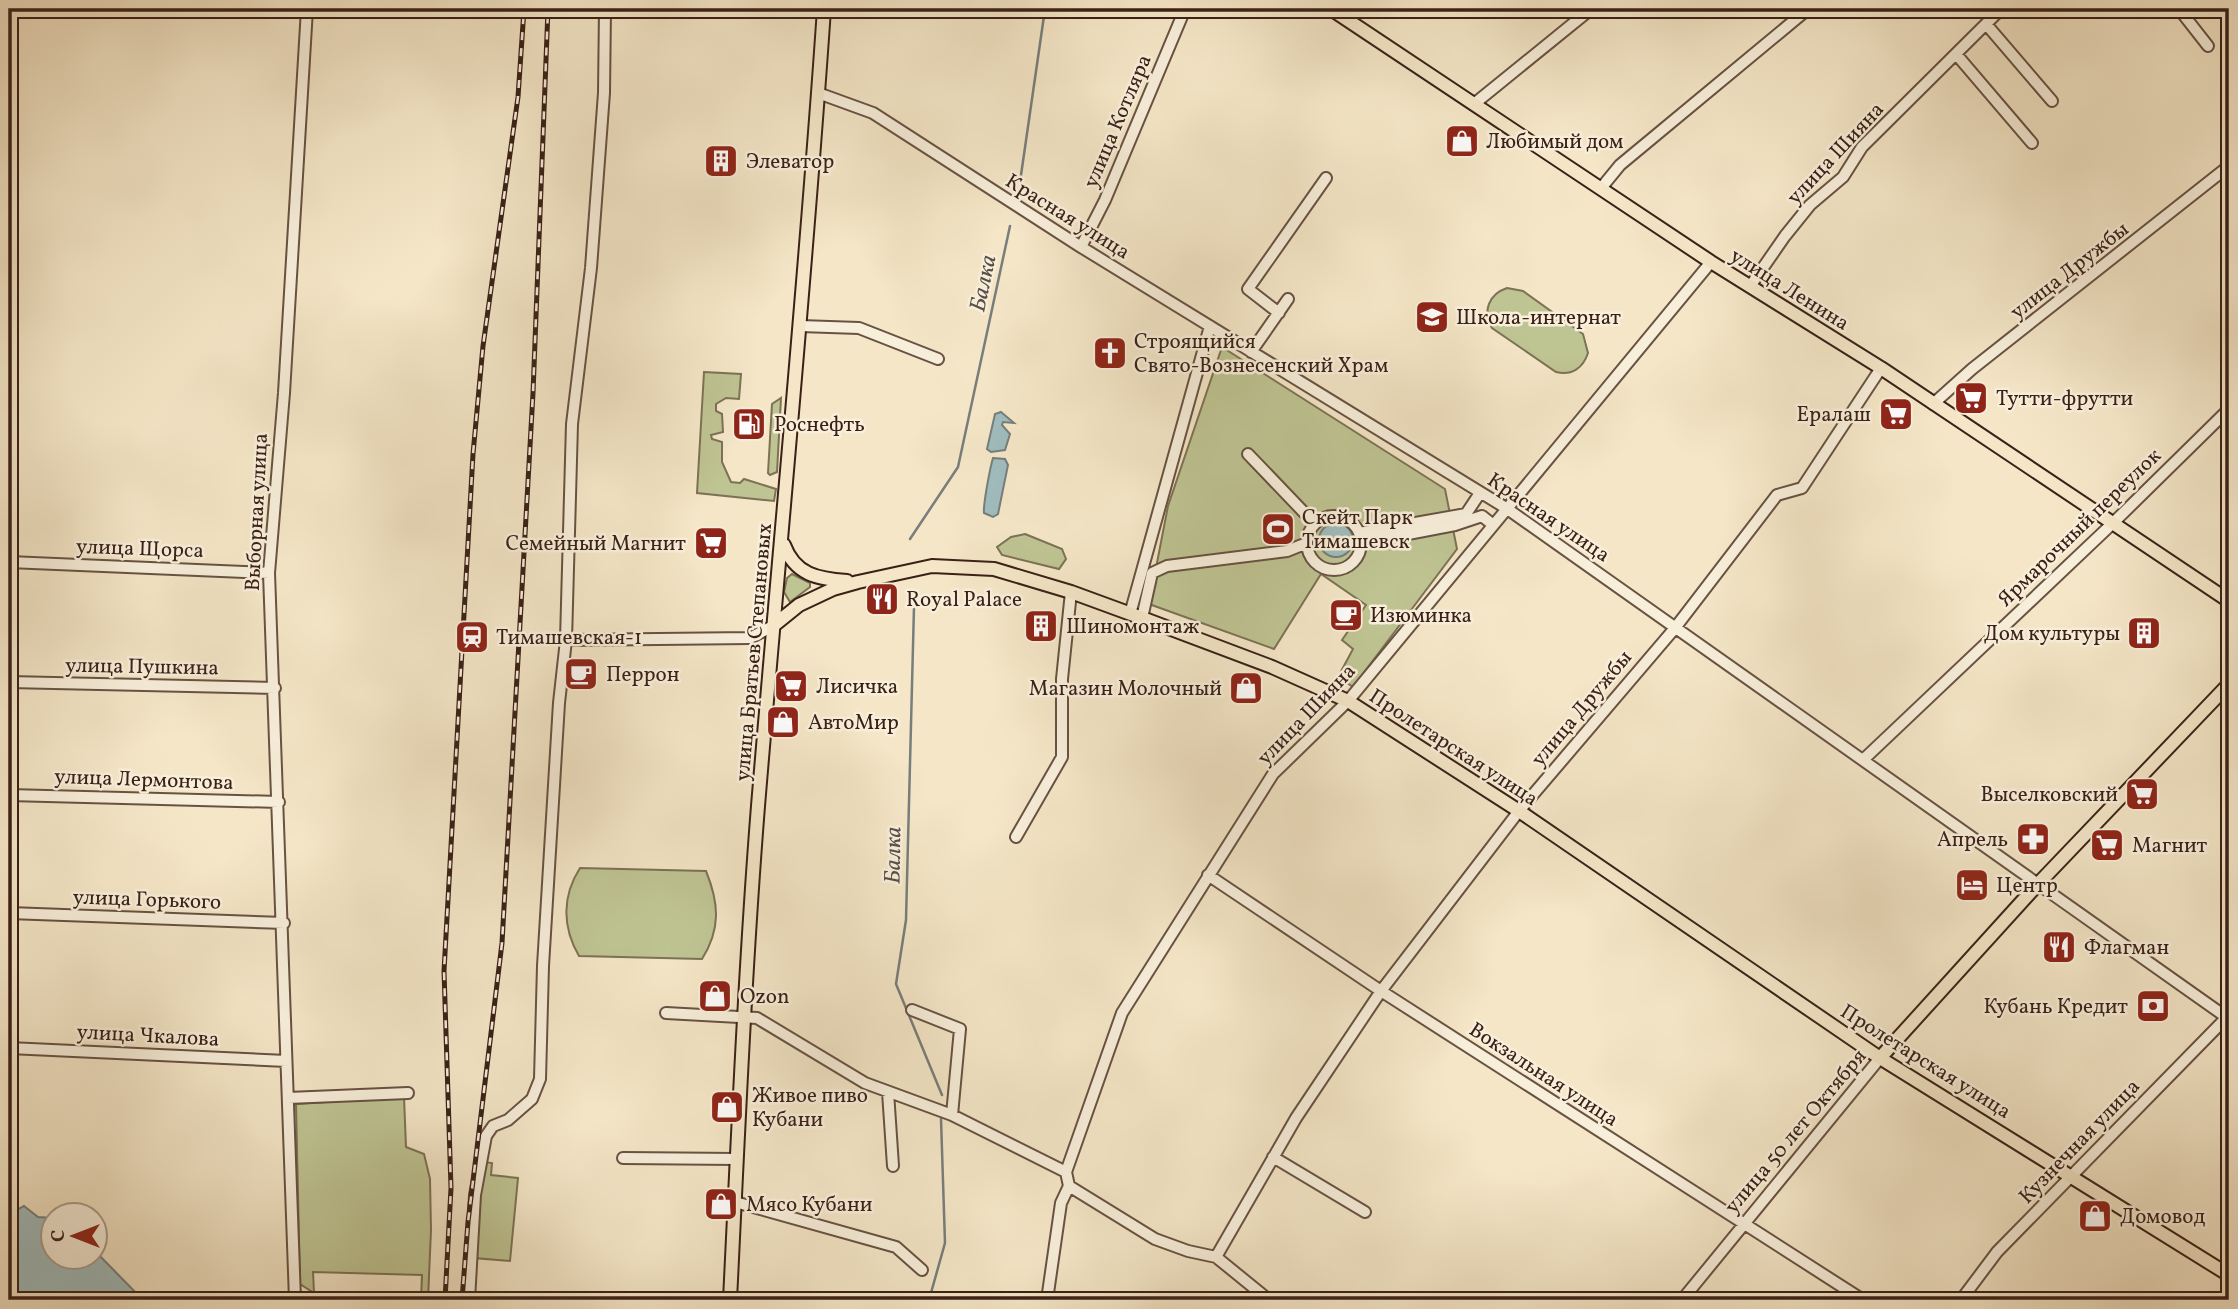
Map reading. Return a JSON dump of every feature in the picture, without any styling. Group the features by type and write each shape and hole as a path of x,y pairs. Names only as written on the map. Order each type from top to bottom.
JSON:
{"main road":[{"name":"улица Братьев Степановых","path":"730,1300 743,1017 824,9"},
{"name":"улица Ленина","path":"1331,9 1711,262 1881,368 2229,600"},
{"path":"783,541 789,558 805,574 823,580 858,582"},
{"name":"Пролетарская улица","path":"774,626 799,605 832,589 932,566 973,566 1016,574 1071,592 1272,667 1348,701 1405,735 1880,1058 2073,1175 2229,1275"},
{"name":"улица 50 лет Октября","path":"1880,1058 2037,885 2229,684"}],"street":[{"name":"Выборная улица","path":"295,1300 284,923 269,573 284,393 307,9"},
{"path":"470,1300 475,1195 486,1136 493,1126 508,1120 532,1099 540,1079 559,703 566,640 572,424 592,268 604,93 604,9"},
{"name":"улица Котляра","path":"1080,247 1105,200 1185,9"},
{"path":"1474,104 1591,9"},
{"path":"1602,187 1620,165 1808,9"},
{"name":"улица Шияна","path":"1751,285 1810,205 1843,177 1862,148 2001,9"},
{"path":"2179,9 2208,46"},
{"path":"1986,24 2052,101"},
{"path":"1956,54 2032,143"},
{"name":"Красная улица","path":"818,93 873,113 1080,247 1506,508 1864,759 2037,885 2229,1017"},
{"name":"улица Дружбы","path":"1933,404 1972,369 2229,166"},
{"path":"1279,313 1248,289 1326,178"},
{"name":"улица Шияна","path":"1066,1172 1122,1013 1273,774 1348,701 1711,262"},
{"path":"1251,352 1288,299"},
{"path":"800,326 859,328 939,359"},
{"path":"1136,616 1210,326"},
{"name":"улица Дружбы","path":"1216,1257 1296,1118 1381,991 1519,811 1675,628 1777,495 1802,488 1881,368"},
{"name":"Ярмарочный переулок","path":"1864,759 2229,409"},
{"path":"1248,454 1315,524"},
{"path":"1360,538 1466,514 1480,493"},
{"path":"1334,515 1348,519 1360,538 1353,561 1334,570 1320,566 1311,556 1307,543 1315,524 1320,519 1334,515"},
{"path":"1360,538 1455,525 1482,516 1492,524"},
{"path":"1136,616 1152,573 1167,566 1287,551 1307,543"},
{"name":"улица Щорса","path":"9,562 269,573"},
{"path":"1016,837 1062,757 1062,679 1071,592"},
{"name":"Пролетарская улица","path":"566,640 750,638 774,626"},
{"name":"улица Пушкина","path":"9,682 275,688"},
{"name":"улица Лермонтова","path":"9,795 279,802"},
{"name":"Вокзальная улица","path":"1208,875 1381,991 1863,1300"},
{"name":"улица Горького","path":"9,914 284,923"},
{"path":"912,1010 960,1029 952,1115"},
{"path":"666,1013 757,1018 865,1083 952,1115 1066,1172 1069,1186 1061,1203 1048,1300"},
{"name":"Кузнечная улица","path":"1961,1300 1997,1252 2229,1017"},
{"name":"улица Чкалова","path":"9,1048 286,1060"},
{"name":"улица 50 лет Октября","path":"1682,1300 1880,1058"},
{"path":"888,1092 893,1166"},
{"path":"288,1098 408,1093"},
{"path":"1273,1157 1365,1212"},
{"path":"623,1158 737,1159"},
{"path":"1069,1186 1155,1239 1188,1251 1216,1257 1256,1297 1269,1300"},
{"path":"735,1202 895,1247 922,1270"}],"green space":[{"path":"1507,288 1523,291 1583,334 1588,353 1580,367 1572,372 1556,372 1492,328 1488,315 1489,304 1496,294"},
{"path":"1222,347 1445,489 1457,549 1353,687 1338,677 1353,649 1342,640 1366,605 1321,574 1274,649 1149,604 1168,506"},
{"path":"704,372 741,374 739,399 726,398 716,404 716,411 722,414 723,432 711,435 712,439 722,442 722,462 731,482 740,483 744,479 776,489 774,501 697,493"},
{"path":"781,398 777,472 770,475 772,404"},
{"path":"1025,534 1062,549 1066,559 1059,569 1002,555 997,547 1011,537"},
{"path":"792,574 810,583 810,587 790,602 784,592 787,578"},
{"path":"580,868 706,871 714,894 716,916 712,937 702,959 579,956 569,934 566,912 570,889"},
{"path":"404,1097 406,1147 424,1154 430,1179 428,1300 421,1300 422,1275 313,1272 314,1293 300,1284 296,1104"},
{"path":"484,1162 492,1163 491,1175 518,1178 510,1261 474,1258"}],"water":[{"path":"1001,412 1014,423 1003,422 1002,425 1010,434 1005,450 991,452 987,449 995,414"},
{"path":"993,458 1005,459 1008,465 998,514 993,517 984,513 984,509"},
{"path":"1336,523 1348,528 1353,540 1348,552 1336,557 1324,552 1319,540 1324,528"},
{"path":"24,1206 38,1217 38,1270 108,1270 108,1264 143,1300 20,1300 9,1291 9,1214"}],"waterway":[{"name":"Балка","path":"1020,182 1045,9"},
{"name":"Балка","path":"910,539 958,467 1010,226"},
{"name":"Балка","path":"914,607 906,920 896,984 942,1095"},
{"name":"Балка","path":"929,1300 945,1243 941,1119"}],"railway":[{"path":"445,1300 451,1188 444,971 473,454 483,346 518,97 524,9"},
{"path":"462,1300 468,1222 502,943 533,393 548,9"}],"place":[{"name":"Любимый дом","path":"1462,141"},
{"name":"Элеватор","path":"721,161"},
{"name":"Школа-интернат","path":"1432,317"},
{"name":"Строящийся Свято-Вознесенский Храм","path":"1110,353"},
{"name":"Тутти-фрутти","path":"1971,398"},
{"name":"Ералаш","path":"1896,414"},
{"name":"Роснефть","path":"749,424"},
{"name":"Скейт Парк Тимашевск","path":"1278,529"},
{"name":"Семейный Магнит","path":"711,543"},
{"name":"Royal Palace","path":"882,599"},
{"name":"Изюминка","path":"1346,615"},
{"name":"Шиномонтаж","path":"1041,626"},
{"name":"Дом культуры","path":"2144,633"},
{"name":"Тимашевская-1","path":"472,637"},
{"name":"Перрон","path":"581,674"},
{"name":"Лисичка","path":"791,686"},
{"name":"Магазин Молочный","path":"1246,688"},
{"name":"АвтоМир","path":"783,722"},
{"name":"Выселковский","path":"2142,794"},
{"name":"Апрель","path":"2033,839"},
{"name":"Магнит","path":"2107,845"},
{"name":"Центр","path":"1972,885"},
{"name":"Флагман","path":"2059,947"},
{"name":"Ozon","path":"715,996"},
{"name":"Кубань Кредит","path":"2153,1006"},
{"name":"Живое пиво Кубани","path":"727,1107"},
{"name":"Мясо Кубани","path":"721,1204"},
{"name":"Домовод","path":"2095,1216"}]}
